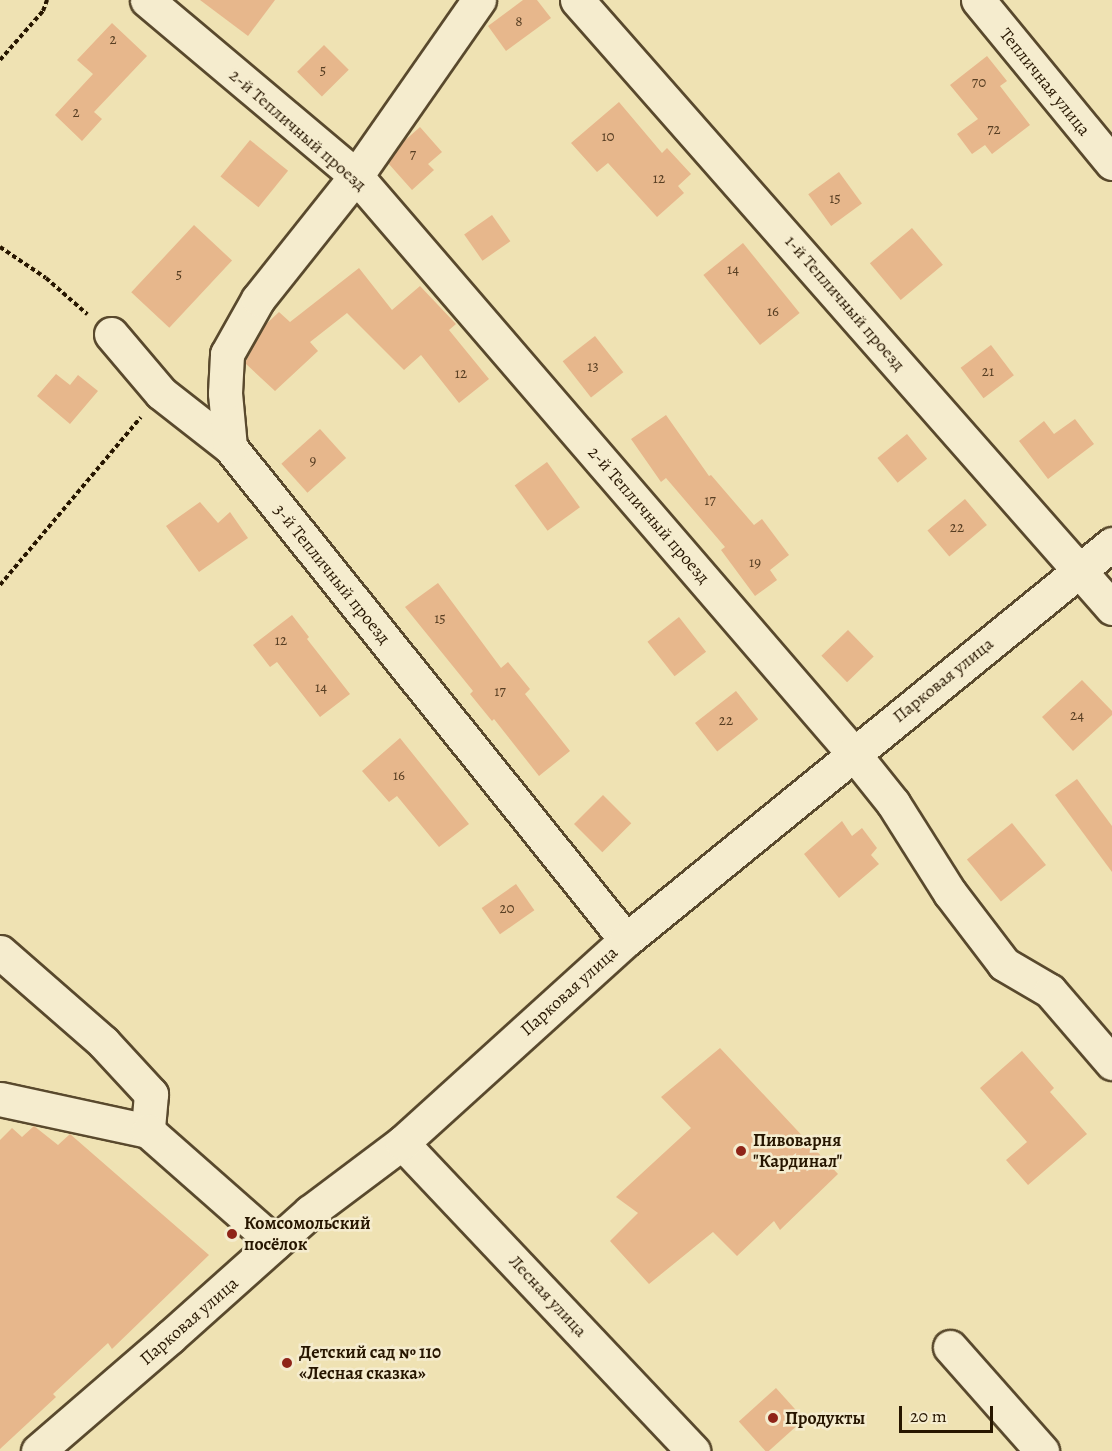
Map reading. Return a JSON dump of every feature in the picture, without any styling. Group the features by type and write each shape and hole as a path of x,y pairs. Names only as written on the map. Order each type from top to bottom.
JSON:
{"street":[{"name":"2-й Тепличный проезд","path":"147,0 356,176 853,753 893,803 950,893 1004,964 1050,991 1112,1063"},
{"path":"230,447 225,393 227,354 258,299 356,176 479,0"},
{"name":"1-й Тепличный проезд","path":"577,0 1112,608"},
{"name":"Тепличная улица","path":"978,0 1112,163"},
{"name":"3-й Тепличный проезд","path":"111,334 161,393 230,447 626,940"},
{"name":"Парковая улица","path":"38,1451 310,1212 402,1143 626,940 1112,544"},
{"path":"0,952 103,1042 150,1094 148,1131"},
{"path":"0,1099 148,1131 275,1244"},
{"name":"Лесная улица","path":"402,1143 693,1451"},
{"path":"950,1347 1042,1451"}],"path":[{"path":"0,60 43,11 47,0"},
{"path":"0,247 46,278 111,334"},
{"path":"0,585 161,393"}],"building":[{"path":"200,0 275,0 248,36"},
{"path":"523,0 537,0 551,18 506,51 488,26"},
{"path":"112,23 147,56 94,112 102,119 82,141 55,115 93,74 77,60"},
{"path":"324,45 349,70 322,97 297,72"},
{"path":"987,56 1007,81 1000,86 1030,125 992,154 985,145 972,154 957,134 978,119 950,85"},
{"path":"619,102 662,153 667,148 691,174 678,186 684,193 657,217 608,163 597,172 571,143"},
{"path":"420,127 442,152 428,164 434,170 412,190 388,163 402,143"},
{"path":"250,140 288,171 259,207 220,177"},
{"path":"839,172 862,204 831,226 808,194"},
{"path":"492,215 510,241 483,261 464,235"},
{"path":"194,225 232,260 169,328 131,292"},
{"path":"912,228 943,265 901,300 870,263"},
{"path":"743,243 800,313 760,345 703,275"},
{"path":"359,268 392,310 420,286 456,324 449,330 489,379 459,403 421,355 404,370 347,313 310,342 318,351 275,391 245,363 264,326 279,312 290,322"},
{"path":"595,336 623,372 591,397 563,361"},
{"path":"991,345 1014,375 984,398 961,368"},
{"path":"56,374 70,385 78,375 98,391 70,424 37,396"},
{"path":"666,415 709,476 711,475 754,525 762,519 789,555 770,570 777,580 755,596 721,550 725,547 666,478 661,482 631,439"},
{"path":"1075,419 1094,444 1048,479 1019,441 1044,421 1054,434"},
{"path":"320,429 346,458 307,493 281,464"},
{"path":"907,434 927,459 898,483 877,458"},
{"path":"547,462 580,507 548,531 515,486"},
{"path":"965,499 987,525 949,557 927,530"},
{"path":"200,502 218,523 230,512 248,538 199,572 166,526"},
{"path":"438,583 501,668 508,662 530,689 525,694 570,751 539,776 494,719 492,721 470,694 473,691 405,607"},
{"path":"292,615 309,637 307,639 350,694 320,717 277,662 270,667 253,645"},
{"path":"679,617 706,652 675,676 647,642"},
{"path":"848,630 874,657 847,682 821,656"},
{"path":"1082,680 1112,711 1112,715 1073,751 1042,717"},
{"path":"736,691 758,719 717,751 695,723"},
{"path":"400,738 469,824 439,847 397,796 389,802 362,771"},
{"path":"1077,779 1112,826 1112,872 1055,795"},
{"path":"603,795 631,823 602,852 574,824"},
{"path":"842,821 852,836 862,828 877,848 871,855 879,864 839,898 804,854"},
{"path":"1012,823 1046,865 1001,901 967,860"},
{"path":"516,884 534,910 500,934 482,908"},
{"name":"Пивоварня \"Кардинал\"","path":"720,1048 838,1174 780,1230 774,1221 737,1256 713,1232 649,1284 610,1241 638,1213 616,1197 691,1128 661,1097"},
{"path":"1022,1051 1054,1088 1050,1092 1087,1134 1028,1185 1006,1160 1027,1142 980,1088"},
{"path":"34,1126 58,1145 70,1134 209,1255 112,1349 108,1343 53,1394 56,1397 0,1449 0,1140 12,1128 22,1137"},
{"path":"776,1388 804,1419 769,1451 765,1451 739,1421"}],"place":[{"name":"Пивоварня \"Кардинал\"","path":"741,1151"},
{"name":"Комсомольский посёлок","path":"232,1234"},
{"name":"Детский сад № 110 «Лесная сказка»","path":"287,1363"},
{"name":"Продукты","path":"773,1418"}]}
